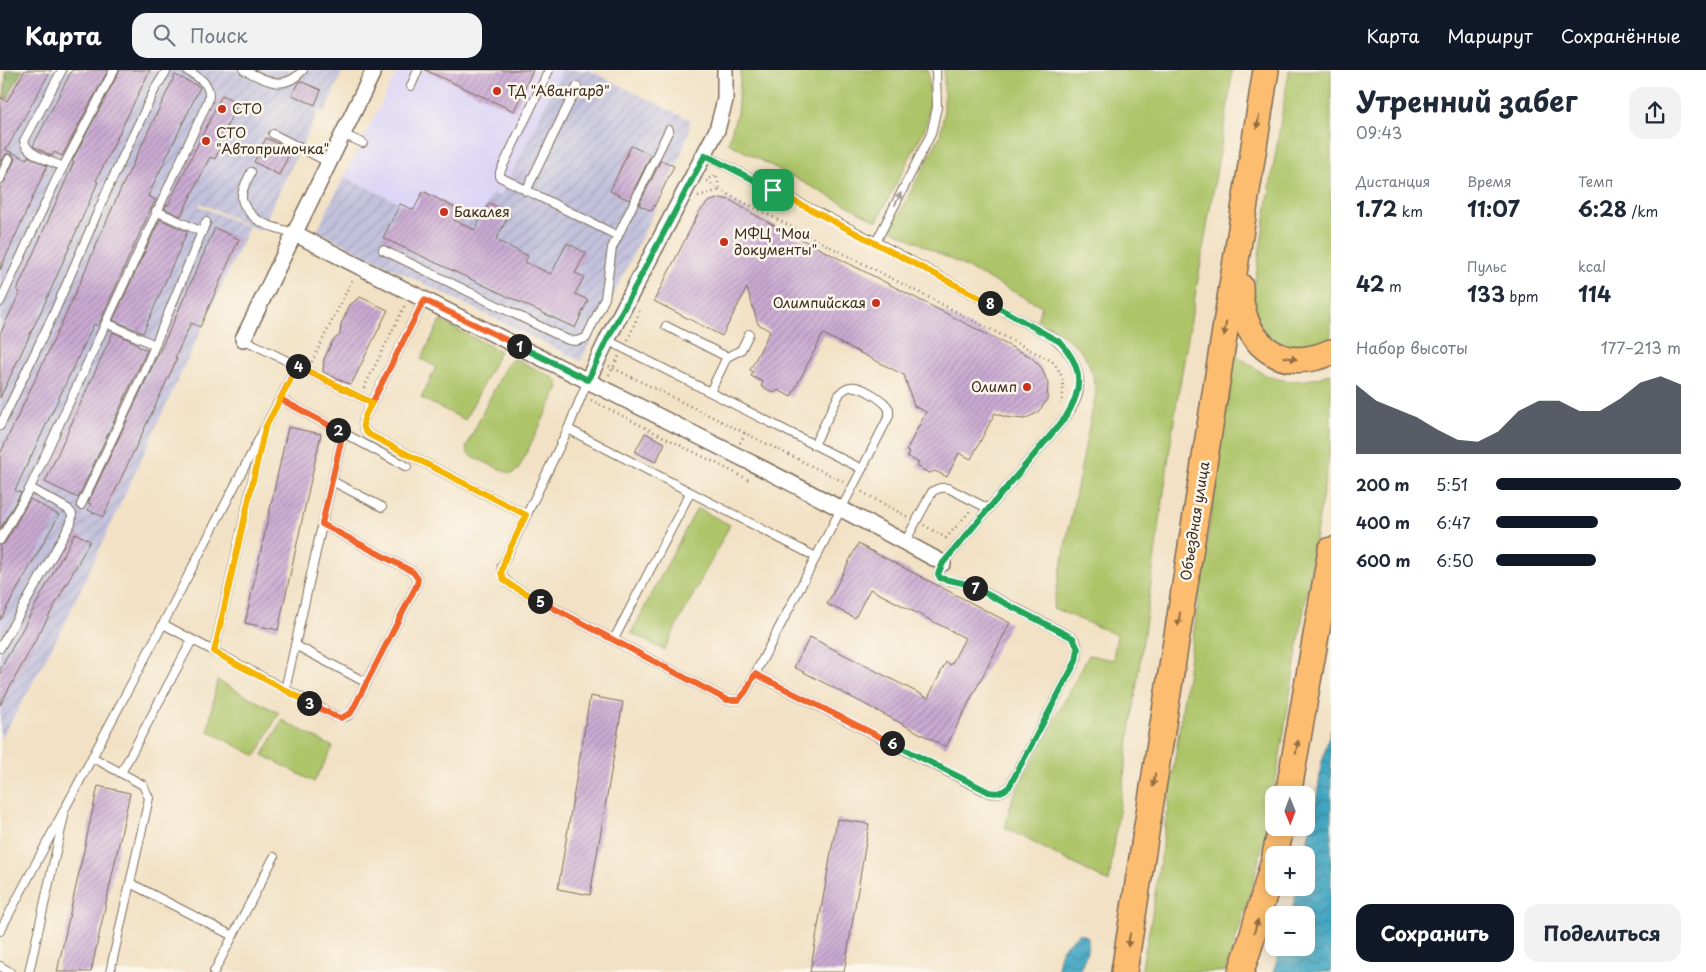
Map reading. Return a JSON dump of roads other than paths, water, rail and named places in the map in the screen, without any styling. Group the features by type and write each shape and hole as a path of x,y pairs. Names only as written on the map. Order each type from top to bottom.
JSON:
{"highway":[{"name":"Объездная улица","path":"1124,972 1266,70"},
{"path":"1244,212 1240,289 1241,308 1250,330 1260,344 1273,353 1288,358 1319,358 1331,352"},
{"path":"1290,786 1331,550"},
{"path":"1241,972 1265,893"}],"street":[{"path":"243,339 374,70"},
{"path":"586,386 607,340 717,130 723,111 726,89 725,70"},
{"path":"294,233 422,304 586,386 841,508 943,563"}],"lane":[{"path":"62,70 24,141 29,151 63,167"},
{"path":"0,302 56,180 114,70"},
{"path":"0,426 54,313 109,186 167,70"},
{"path":"0,540 30,488 210,95 208,86 203,80 186,70"},
{"path":"244,70 275,84 282,84 290,82 303,70"},
{"path":"411,86 418,70"},
{"path":"548,70 499,174 502,180 618,236"},
{"path":"876,242 931,134 937,107 936,70"},
{"path":"526,191 577,88"},
{"path":"383,250 568,340 576,341 586,338 602,304 606,290 610,257 618,236 669,130"},
{"path":"273,134 328,162"},
{"path":"342,134 363,143"},
{"path":"705,155 876,242 1052,336 1068,351 1073,359 1079,385 1075,402 1065,418 943,563 938,574 940,578 967,584 1073,638 1078,649 1076,661 1009,787 997,794 989,792 755,674"},
{"path":"0,179 9,159"},
{"path":"252,172 242,197 252,217 263,224 294,233"},
{"path":"156,212 202,232"},
{"path":"80,505 155,345 206,222"},
{"path":"422,304 363,420 363,425 368,434 526,515"},
{"path":"106,323 155,345"},
{"path":"666,326 727,357"},
{"path":"710,392 727,357 741,350 750,334"},
{"path":"243,339 372,403"},
{"path":"607,340 862,469"},
{"path":"0,931 297,366"},
{"path":"586,386 568,429 502,566 501,573 504,580 727,700 739,700 746,691 862,469 888,416 889,409 883,400 856,387 844,389 840,393 814,445"},
{"path":"280,399 408,467"},
{"path":"214,652 265,428"},
{"path":"568,429 816,557"},
{"path":"285,690 343,432"},
{"path":"332,481 382,507"},
{"path":"0,648 72,522 72,514 68,509 30,488"},
{"path":"904,542 932,492 937,489 948,488 989,509"},
{"path":"614,640 690,493"},
{"path":"163,624 335,716 341,718 351,713 418,579 413,572 322,524"},
{"path":"121,773 192,640"},
{"path":"294,645 367,683"},
{"path":"92,758 143,786 149,798 110,972"},
{"path":"29,972 66,804"},
{"path":"214,972 274,857"},
{"path":"130,882 233,936"},
{"path":"0,966 10,972"}],"water":[{"path":"1331,729 1331,972 1273,972 1278,956 1315,956 1315,906 1293,906 1295,896 1315,896 1315,846 1306,846 1309,836 1315,836 1315,809 1322,762"},
{"path":"1078,934 1088,937 1087,951 1079,972 1057,972 1062,949"}],"place":[{"name":"ТД \"Авангард\"","path":"497,91"},
{"name":"СТО","path":"222,109"},
{"name":"СТО \"Автопримочка\"","path":"206,141"},
{"name":"Бакалея","path":"444,212"},
{"name":"МФЦ \"Мои документы\"","path":"724,242"},
{"name":"Олимпийская","path":"876,303"},
{"name":"Олимп","path":"1027,387"}]}
